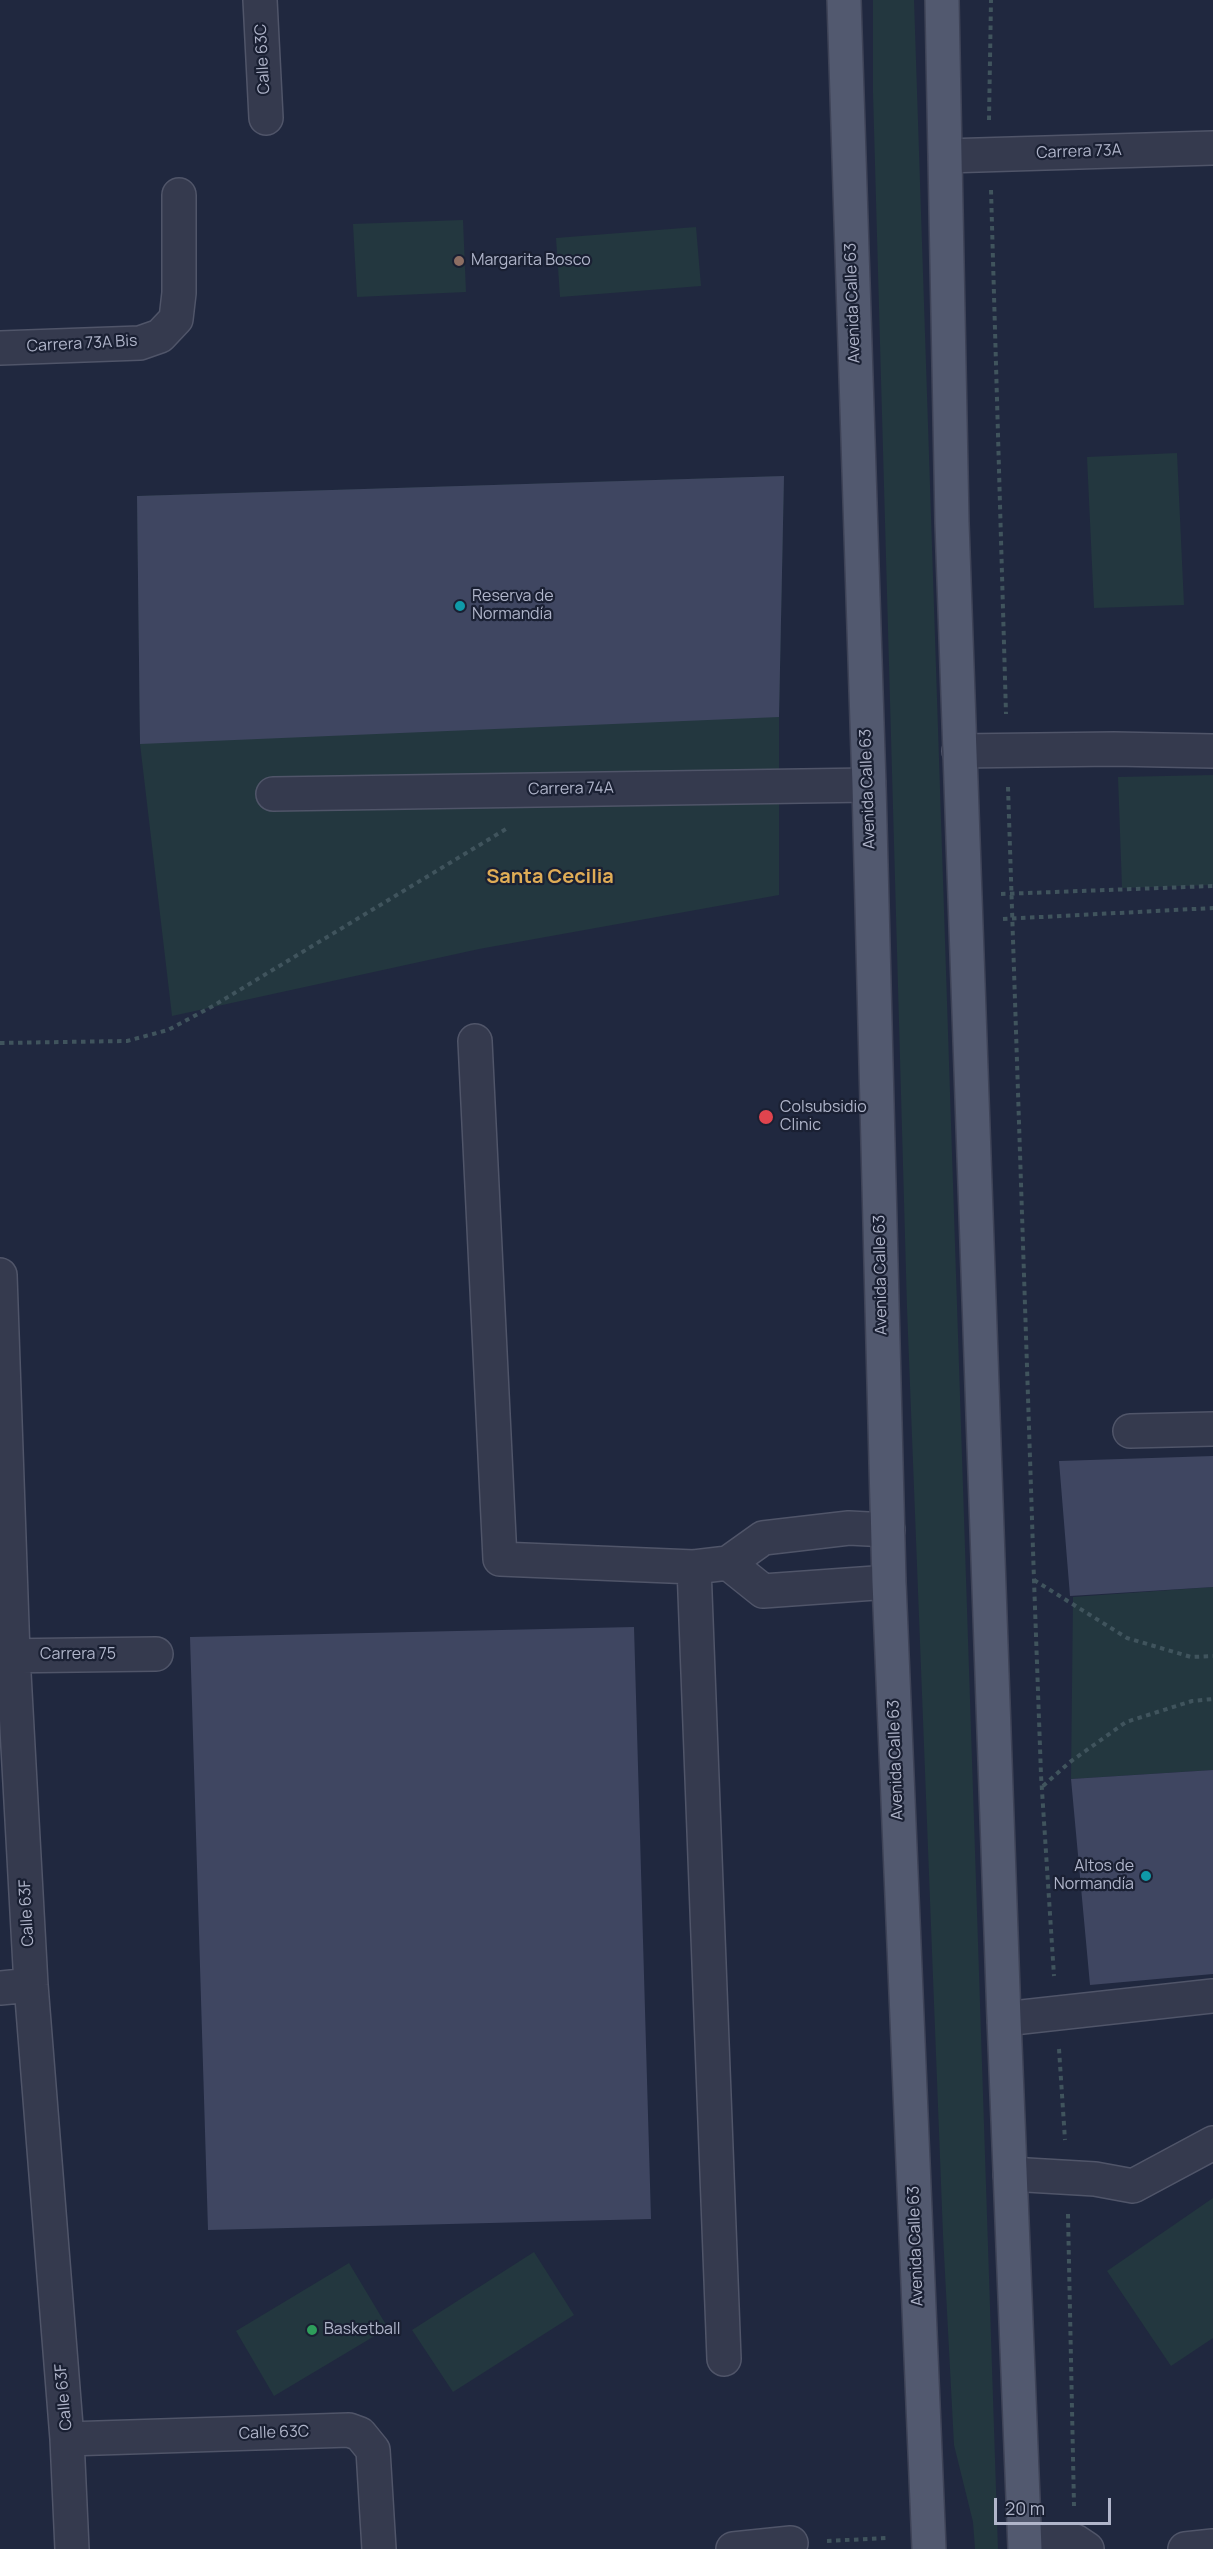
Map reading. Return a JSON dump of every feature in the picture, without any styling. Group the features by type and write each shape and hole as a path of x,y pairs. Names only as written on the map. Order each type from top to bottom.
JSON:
{"main road":[{"name":"Avenida Calle 63","path":"844,0 869,785 889,1582 929,2549"},
{"path":"942,0 950,479 1004,2019 1025,2545"}],"street":[{"name":"Calle 63C","path":"260,0 266,118"},
{"name":"Carrera 73A","path":"945,156 1213,148"},
{"name":"Carrera 73A Bis","path":"0,348 140,343 160,336 176,319 179,293 179,195"},
{"path":"959,750 1213,751"},
{"name":"Carrera 74A","path":"273,794 869,785"},
{"path":"475,1041 500,1559 694,1568 728,1563 762,1538 849,1528 888,1530"},
{"name":"Calle 63F","path":"0,1275 6,1655 15,1986 67,2439 72,2549"},
{"path":"1130,1431 1213,1429"},
{"path":"728,1563 764,1592 889,1582"},
{"path":"694,1568 724,2359"},
{"name":"Carrera 75","path":"6,1655 156,1654"},
{"path":"1004,2019 1213,1996"},
{"path":"1010,2174 1095,2180 1133,2186 1213,2143"},
{"name":"Calle 63C","path":"67,2439 348,2430 360,2434 373,2450 379,2549"},
{"path":"733,2549 791,2543"},
{"path":"1025,2545 1081,2545"},
{"path":"1185,2549 1213,2546"}],"path":[{"path":"988,118 991,0"},
{"path":"991,188 1034,1580 1042,1787 1067,2178 1081,2545"},
{"path":"0,1043 127,1041 168,1030 213,1006 512,825"},
{"path":"966,908 1011,893 1213,886"},
{"path":"966,908 1012,919 1213,908"},
{"path":"1034,1580 1127,1638 1191,1657 1213,1656"},
{"path":"1042,1787 1070,1762 1126,1722 1192,1701 1213,1699"},
{"path":"791,2543 887,2538"}],"shaded area":[{"path":"873,0 914,0 998,2549 975,2549 973,2522 954,2445 943,2235 907,1308 873,93"},
{"path":"463,220 466,292 357,297 353,224"},
{"path":"696,227 701,286 560,297 556,238"},
{"path":"1177,453 1184,605 1094,608 1087,457"},
{"path":"784,476 779,717 779,895 479,949 172,1016 140,744 137,496"},
{"path":"1213,775 1213,885 1122,888 1118,777"},
{"path":"1213,1587 1213,1770 1071,1779 1073,1597"},
{"path":"1213,2198 1213,2338 1171,2366 1107,2271"},
{"path":"534,2252 574,2315 453,2392 412,2330"},
{"name":"Basketball","path":"349,2263 388,2328 274,2396 236,2331"}],"building":[{"name":"Reserva de Normandía","path":"784,476 779,717 140,744 137,496"},
{"path":"1213,1456 1213,1587 1070,1596 1059,1461"},
{"path":"634,1627 651,2219 208,2230 190,1637"},
{"name":"Altos de Normandía","path":"1213,1770 1213,1974 1090,1985 1071,1779"}],"place":[{"name":"Margarita Bosco","path":"459,261"},
{"name":"Reserva de Normandía","path":"460,606"},
{"name":"Colsubsidio Clinic","path":"766,1117"},
{"name":"Altos de Normandía","path":"1146,1876"},
{"name":"Basketball","path":"312,2330"}],"district":[{"name":"Santa Cecilia","path":"550,877"}]}
